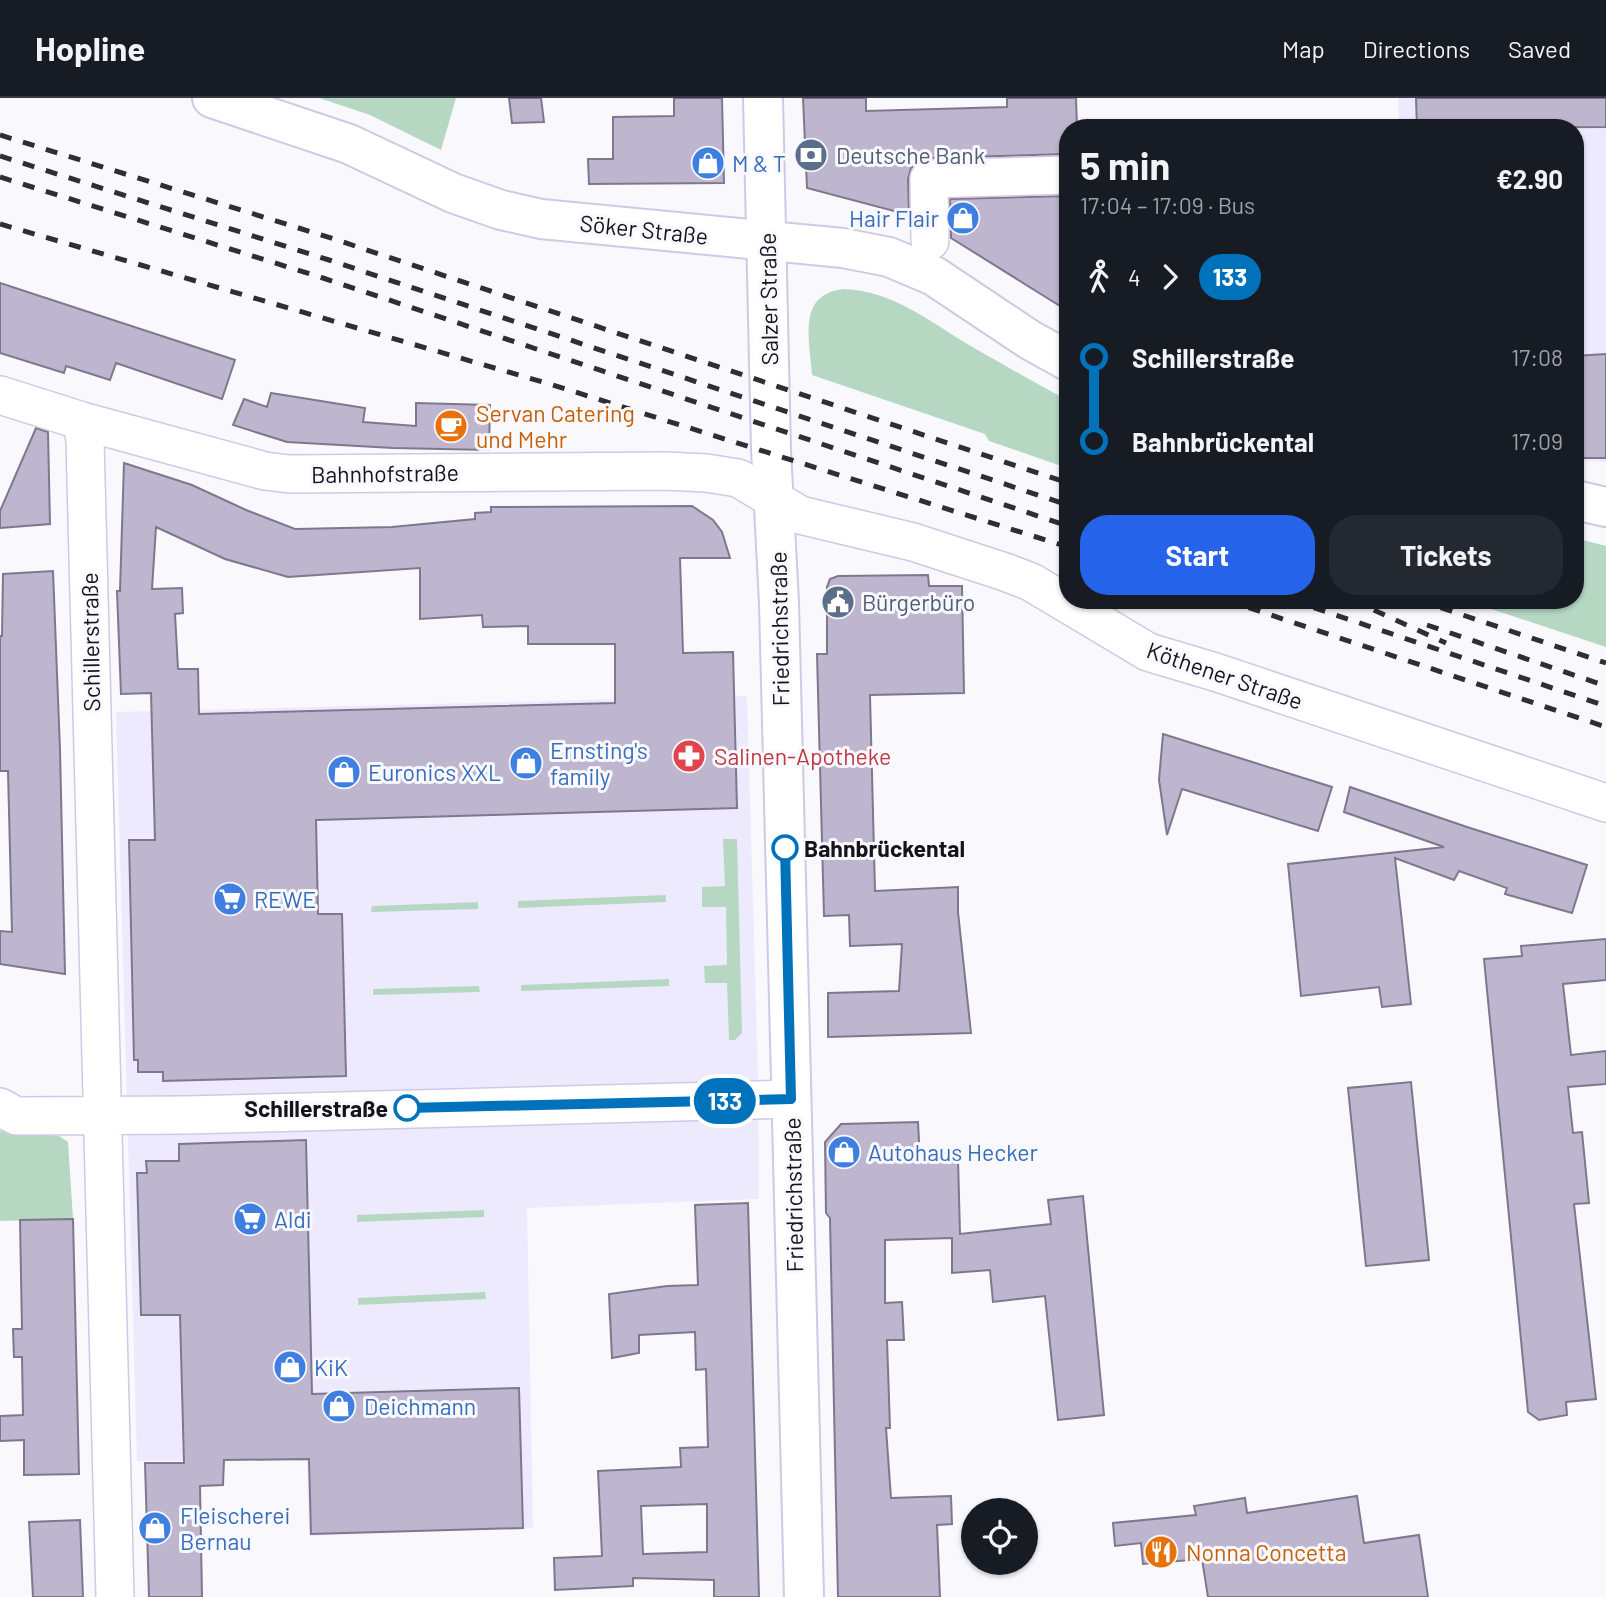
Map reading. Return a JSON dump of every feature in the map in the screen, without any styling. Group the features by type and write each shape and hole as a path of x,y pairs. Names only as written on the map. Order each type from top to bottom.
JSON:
{"street":[{"name":"Söker Straße","path":"212,98 349,144 453,194 501,210 541,219 860,251 913,265 1059,356"},
{"name":"Salzer Straße","path":"763,98 771,450 775,500"},
{"path":"930,241 929,179 1059,175"},
{"name":"Bahnhofstraße","path":"0,395 82,421 265,471 289,474 692,472 738,478 775,500"},
{"name":"Schillerstraße","path":"82,421 85,440 115,1597"},
{"name":"Köthener Straße","path":"775,500 800,515 913,542 1031,582 1059,599"},
{"name":"Friedrichstraße","path":"775,500 804,1597"},
{"path":"1584,502 1606,507"},
{"name":"Köthener Straße","path":"1076,609 1148,652 1606,803"},
{"path":"0,1107 16,1116 101,1116 791,1099"}],"shaded area":[{"path":"1398,98 1606,98 1606,462 1584,461 1584,119 1399,119"},
{"path":"747,696 759,1199 527,1208 533,1528 309,1536 307,1461 137,1461 116,712"}],"green space":[{"path":"319,98 456,98 441,150 370,115"},
{"path":"844,289 862,291 895,301 1059,396 1059,465 989,441 985,434 812,375 809,321 818,300 829,293"},
{"path":"1584,540 1606,546 1606,647 1491,609 1584,609"},
{"path":"723,839 737,839 742,1033 735,1040 729,1040 727,983 705,983 704,966 727,965 726,907 702,907 702,887 725,886"},
{"path":"666,895 666,902 518,908 518,901"},
{"path":"478,902 478,909 371,912 372,906"},
{"path":"669,979 669,986 521,991 521,985"},
{"path":"479,986 480,992 373,995 373,989"},
{"path":"0,1131 59,1136 68,1142 73,1219 0,1221"},
{"path":"484,1210 484,1217 357,1222 357,1215"},
{"path":"485,1292 486,1299 358,1305 358,1298"}],"building":[{"path":"509,98 541,98 544,122 512,123"},
{"path":"674,98 722,98 724,183 589,184 588,159 613,159 613,117 674,116"},
{"path":"803,98 866,98 866,111 1007,107 1007,98 1076,98 1077,119 1059,119 1059,154 928,158 919,161 911,168 908,179 909,215 807,188"},
{"path":"1416,98 1606,98 1606,127 1584,127 1584,119 1417,119"},
{"path":"1059,196 1059,305 951,238 950,199"},
{"path":"0,283 235,360 222,399 116,363 110,380 66,366 64,373 0,353"},
{"path":"1606,354 1606,458 1584,458 1584,355"},
{"path":"271,393 365,408 363,422 416,426 416,403 490,405 489,450 287,442 233,425 244,399 267,407"},
{"path":"36,428 48,432 50,524 0,528 0,511"},
{"path":"124,463 192,485 295,529 392,527 475,519 475,513 491,512 491,507 692,506 713,520 722,532 730,558 680,558 683,653 733,652 737,808 316,820 318,914 342,914 346,1076 163,1081 163,1072 138,1072 138,1060 134,1060 129,840 155,840 151,693 121,694 117,591 120,591","holes":["156,527 225,559 288,577 420,568 420,619 482,615 483,627 528,626 528,644 615,644 615,703 199,714 198,669 178,669 175,614 183,613 182,588 152,589"]},
{"path":"53,571 65,974 0,964 0,931 12,932 8,771 0,771 3,574"},
{"path":"928,575 929,586 962,586 964,693 870,695 875,891 958,887 958,912 971,1033 828,1037 828,993 899,991 902,944 850,946 849,915 824,916 817,654 827,654 827,587 830,579 838,576"},
{"path":"1163,734 1332,787 1318,831 1182,789 1167,835 1159,780"},
{"path":"1350,787 1587,865 1572,913 1505,894 1507,888 1459,871 1454,880 1395,858 1411,1004 1382,1007 1379,987 1301,996 1288,864 1444,847 1344,812"},
{"path":"1606,939 1606,980 1563,984 1571,1055 1606,1051 1606,1084 1568,1087 1573,1133 1582,1132 1589,1203 1574,1204 1596,1399 1566,1402 1567,1415 1539,1420 1528,1412 1484,959 1522,956 1521,946"},
{"path":"1411,1082 1429,1260 1366,1266 1348,1088"},
{"path":"918,1122 920,1160 958,1159 960,1234 1051,1224 1048,1200 1083,1196 1104,1415 1058,1420 1045,1296 993,1302 990,1270 952,1273 952,1238 885,1240 885,1303 902,1302 904,1340 887,1340 890,1428 886,1428 891,1498 951,1496 952,1524 937,1525 940,1597 838,1597 830,1218 826,1213 825,1142 841,1124"},
{"path":"306,1140 312,1394 519,1388 523,1528 311,1534 309,1459 224,1460 223,1485 200,1486 202,1597 149,1597 145,1463 184,1463 180,1315 141,1315 137,1173 147,1173 146,1161 179,1161 179,1144"},
{"path":"748,1203 759,1597 714,1597 714,1580 633,1578 633,1586 555,1590 554,1558 602,1556 598,1471 681,1467 680,1448 708,1447 706,1369 696,1370 695,1332 639,1335 639,1353 612,1358 609,1294 667,1286 698,1285 695,1205","holes":["707,1504 707,1552 643,1554 641,1506"]},
{"path":"73,1219 79,1474 24,1475 24,1440 0,1441 0,1416 23,1415 22,1357 14,1357 13,1329 22,1329 20,1220"},
{"path":"1357,1496 1364,1543 1419,1535 1428,1597 1208,1597 1202,1559 1143,1564 1141,1543 1115,1546 1113,1523 1196,1515 1194,1506 1245,1498 1247,1513"},
{"path":"80,1520 83,1597 33,1597 29,1522"}],"railway":[{"path":"0,135 334,239 1059,480"},
{"path":"0,156 329,260 1059,502"},
{"path":"0,177 323,278 1059,523"},
{"path":"0,224 553,385 1059,544"},
{"path":"1253,609 1606,727"},
{"path":"1318,609 1606,706"},
{"path":"1372,609 1446,643"},
{"path":"1445,609 1606,663"},
{"path":"1427,625 1606,686"}],"bus line":[{"name":"133","path":"407,1108 791,1099 785,848"}],"place":[{"name":"Deutsche Bank","path":"811,155"},
{"name":"M & T","path":"708,163"},
{"name":"Hair Flair","path":"963,218"},
{"name":"Servan Catering und Mehr","path":"451,426"},
{"name":"Bürgerbüro","path":"838,602"},
{"name":"Salinen-Apotheke","path":"689,756"},
{"name":"Ernsting's family","path":"526,763"},
{"name":"Euronics XXL","path":"344,772"},
{"name":"Bahnbrückental","path":"785,848"},
{"name":"REWE","path":"230,899"},
{"name":"Schillerstraße","path":"407,1108"},
{"name":"Autohaus Hecker","path":"844,1152"},
{"name":"Aldi","path":"250,1219"},
{"name":"KiK","path":"290,1367"},
{"name":"Deichmann","path":"339,1406"},
{"name":"Fleischerei Bernau","path":"155,1528"},
{"name":"Nonna Concetta","path":"1161,1552"}]}
